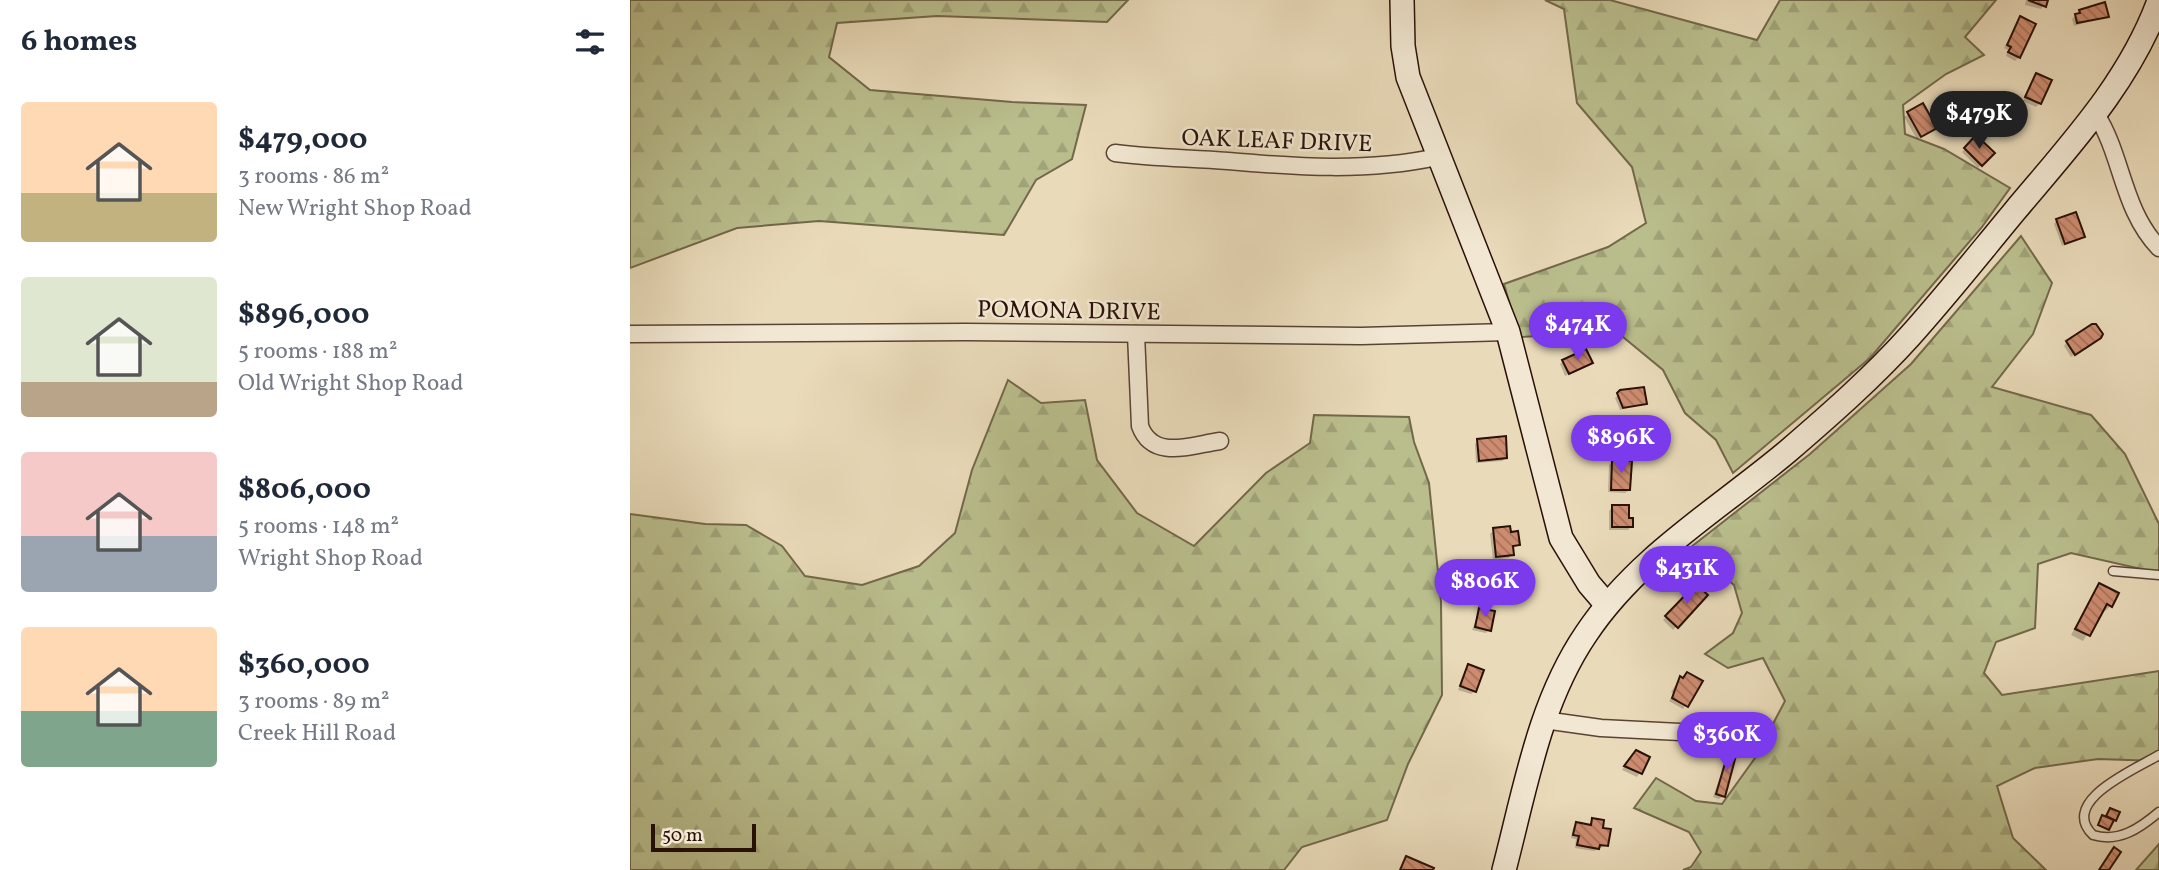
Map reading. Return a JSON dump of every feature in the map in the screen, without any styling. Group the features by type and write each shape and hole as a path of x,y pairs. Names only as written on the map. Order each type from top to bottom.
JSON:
{"street":[{"path":"1402,0 1402,46 1408,77 1437,157 1472,236 1508,332 1561,538 1589,584 1607,605"},
{"path":"1504,870 1544,720 1572,657 1607,605 1647,564 1790,449 1875,372 1911,335 2096,114 2137,48 2159,1"},
{"path":"2096,114 2105,128 2134,215 2159,247"},
{"name":"OAK LEAF DRIVE","path":"1115,153 1172,160 1322,167 1386,166 1437,157"},
{"name":"POMONA DRIVE","path":"630,334 1361,336 1508,332"},
{"path":"1136,334 1140,426 1145,438 1154,446 1166,449 1220,441"},
{"path":"1544,720 1601,728 1739,735"}],"lane":[{"path":"2113,570 2159,575"},
{"path":"2159,755 2096,793 2083,812 2083,821 2093,835 2116,838 2146,823 2159,812"}],"green space":[{"path":"630,0 1128,0 1107,22 937,16 837,23 829,57 870,90 1012,102 1086,105 1072,159 1036,180 1004,235 819,221 737,228 630,268"},
{"path":"1545,0 1610,0 1757,40 1780,0 1996,0 1965,37 1984,55 1946,74 1903,105 1905,134 1944,149 2010,188 1982,227 1870,358 1733,473 1716,440 1685,413 1663,370 1617,332 1519,337 1504,284 1608,247 1646,223 1632,167 1577,103 1564,9"},
{"path":"2021,236 2052,283 2033,334 1992,387 2091,415 2125,454 2159,524 2159,573 2071,553 2038,564 2035,628 1996,642 1984,673 2002,695 2159,671 2159,761 2098,759 2035,768 1997,786 2013,838 2046,870 1683,870 1691,867 1701,852 1689,832 1634,808 1656,778 1696,801 1722,804 1755,758 1785,701 1763,658 1728,668 1705,654 1733,633 1742,613 1734,585 1691,547 1810,454 1911,364"},
{"path":"1008,380 1041,403 1085,400 1097,460 1137,513 1194,546 1266,473 1310,443 1314,415 1409,417 1414,442 1429,483 1441,602 1442,695 1408,764 1387,820 1302,847 1284,870 630,870 630,514 705,524 746,525 782,546 805,576 862,585 919,566 955,533 972,470"},
{"path":"2159,844 2159,870 2136,870"}],"building":[{"path":"2028,0 2048,0 2046,7"},
{"path":"2105,2 2109,17 2077,23 2075,14 2080,13 2079,10"},
{"path":"2020,16 2036,24 2020,58 2008,52 2011,47 2007,45"},
{"path":"2036,73 2052,80 2041,104 2025,97"},
{"path":"1923,103 1937,128 1921,137 1907,112"},
{"path":"1976,135 1995,153 1982,166 1964,148"},
{"path":"2076,212 2085,237 2065,244 2056,219"},
{"path":"2096,324 2103,334 2101,338 2075,355 2066,341"},
{"path":"1586,349 1593,363 1569,374 1562,360"},
{"path":"1644,387 1647,404 1623,408 1617,393 1620,390"},
{"path":"1600,423 1634,423 1634,435 1639,435 1638,444 1602,442 1599,439"},
{"path":"1506,436 1507,458 1479,461 1477,439"},
{"path":"1612,460 1632,461 1630,490 1611,490"},
{"path":"1612,505 1629,505 1629,518 1633,518 1633,527 1612,527"},
{"path":"1510,526 1511,532 1518,531 1520,545 1513,546 1514,555 1496,557 1493,528"},
{"path":"2099,583 2119,593 2112,607 2107,604 2090,636 2075,629"},
{"path":"1696,584 1708,595 1678,628 1665,616"},
{"path":"1479,608 1495,611 1491,631 1475,627"},
{"path":"1468,664 1484,670 1476,692 1460,686"},
{"path":"1687,672 1703,681 1688,707 1672,698 1680,676 1683,678"},
{"path":"1730,746 1738,748 1725,797 1716,794"},
{"path":"1636,750 1650,757 1642,774 1624,766"},
{"path":"2110,808 2120,812 2116,821 2106,816"},
{"path":"2102,815 2114,820 2109,830 2098,825"},
{"path":"1592,818 1604,820 1603,828 1611,829 1608,846 1600,845 1599,849 1577,845 1579,836 1573,835 1576,822 1591,825"},
{"path":"2114,847 2121,852 2109,870 2099,870"},
{"path":"1406,856 1434,868 1400,870"}]}
